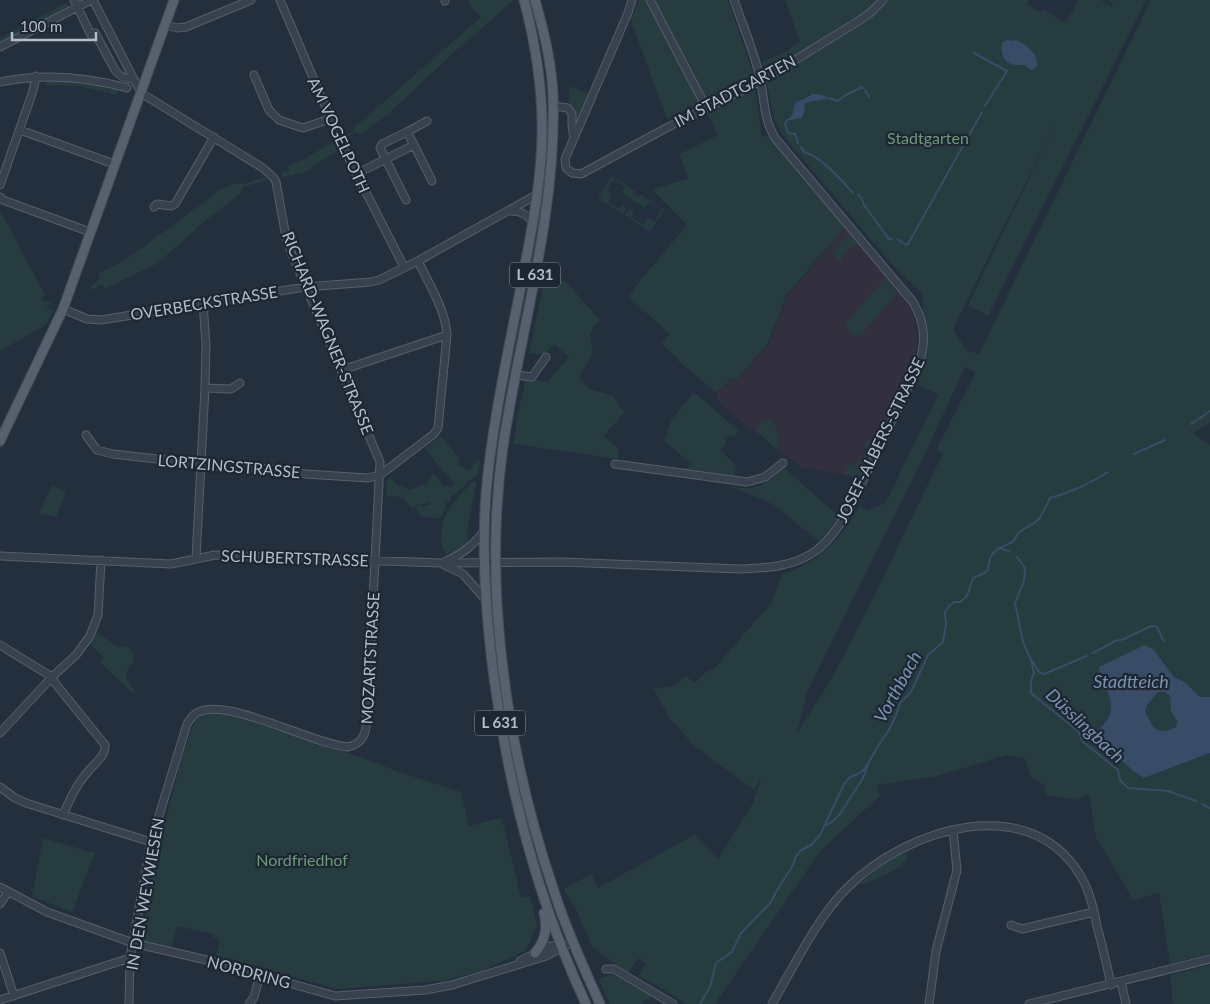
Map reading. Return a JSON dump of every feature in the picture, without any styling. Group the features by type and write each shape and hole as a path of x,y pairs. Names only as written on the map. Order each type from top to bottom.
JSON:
{"main road":[{"path":"0,441 63,309 174,0"},
{"name":"L 631","path":"524,0 535,47 541,93 542,136 538,194 488,472 484,531 485,599 497,702 523,829 545,901 586,1004"},
{"name":"L 631","path":"534,0 546,44 552,80 552,145 548,202 502,448 496,504 495,563 502,656 516,748 534,825 555,895 600,1004"},
{"path":"534,953 543,942 546,931 547,923 542,908 545,901"}],"street":[{"path":"0,47 92,0 140,93"},
{"path":"166,25 177,28 186,27 251,0"},
{"name":"AM VOGELPOTH","path":"280,0 330,119 404,267"},
{"path":"574,138 632,0"},
{"path":"650,0 706,107"},
{"name":"JOSEF-ALBERS-STRASSE","path":"484,563 562,562 740,569 769,568 800,559 815,551 842,524 918,367 923,350 924,333 919,312 914,302 775,138 765,116 761,81 734,0"},
{"name":"IM STADTGARTEN","path":"574,138 565,163 569,171 581,174 706,107 761,81 858,22 883,0"},
{"path":"77,6 91,35 95,33 119,75 126,79 133,79"},
{"path":"254,75 269,110 279,120 303,128 330,119"},
{"path":"0,82 36,76 74,77 127,88"},
{"path":"0,185 34,91 36,76"},
{"name":"RICHARD-WAGNER-STRASSE","path":"140,93 263,168 274,177 286,237 305,287 380,462 375,561"},
{"path":"553,106 568,108 572,112 574,138"},
{"path":"406,200 380,150 381,145 427,121"},
{"path":"20,130 114,164"},
{"path":"407,132 432,181"},
{"path":"154,207 157,204 170,206 175,204 214,138"},
{"path":"356,174 414,145"},
{"name":"OVERBECKSTRASSE","path":"63,309 87,319 101,320 305,287 371,282 418,261 538,194"},
{"path":"0,197 3,200 90,232"},
{"path":"510,211 520,211 533,222"},
{"path":"380,475 437,432 447,335 446,322 443,311 418,261"},
{"path":"196,558 205,388 206,344 203,303"},
{"path":"342,370 447,335"},
{"path":"515,375 532,377 546,357"},
{"path":"205,388 231,389 240,383"},
{"name":"LORTZINGSTRASSE","path":"86,435 97,450 113,454 201,465 262,468 330,476 368,478 380,475"},
{"path":"616,464 747,482 765,476 783,463"},
{"name":"SCHUBERTSTRASSE","path":"442,563 472,547 484,531"},
{"name":"SCHUBERTSTRASSE","path":"0,556 171,564 215,554 375,561 484,563"},
{"path":"0,733 86,643 94,628 99,608 102,560"},
{"name":"MOZARTSTRASSE","path":"206,710 232,711 341,746 347,747 358,744 363,739 366,730 375,561"},
{"name":"SCHUBERTSTRASSE","path":"442,563 462,574 485,599"},
{"path":"0,644 52,677 54,683 106,748 74,790 64,815"},
{"name":"IN DEN WEYWIESEN","path":"129,1004 130,958 151,842 187,724 191,717 206,710"},
{"path":"0,787 15,798 26,803 151,842"},
{"path":"772,1004 832,905 846,889 869,869 895,852 928,837 953,830 995,825 1009,826 1048,840 1064,855 1084,881 1094,912 1111,985"},
{"path":"929,1004 936,951 957,870 953,830"},
{"name":"NORDRING","path":"0,887 47,912 133,943 211,961 335,996 425,990 452,985 546,956 562,946 573,942"},
{"path":"0,904 8,892"},
{"path":"1011,925 1022,929 1094,912"},
{"name":"NORDRING","path":"508,968 550,946 562,946"},
{"path":"0,953 14,996"},
{"path":"4,1001 14,996 130,958"},
{"path":"1029,1004 1210,959"},
{"path":"606,968 614,970 673,1004"},
{"path":"249,1004 254,997 260,975"},
{"path":"1121,982 1126,1004"},
{"path":"364,995 364,1004"}],"shaded area":[{"path":"845,227 907,301 914,314 917,332 917,349 910,373 858,477 800,467 753,429 750,429 717,400 718,394 716,392 733,379 737,382 769,344 787,297"}],"green space":[{"path":"469,0 514,0 388,114 362,134 355,132 345,139 343,137 354,130 355,127 481,17 472,8"},
{"path":"639,0 647,0 648,6 697,98 701,102 667,119 631,21"},
{"path":"655,0 728,0 754,76 707,99"},
{"name":"Stadtgarten","path":"785,0 1029,0 1027,4 1040,12 1043,9 1065,23 1079,0 1101,0 1112,7 1113,4 1107,0 1146,0 988,316 968,305 1058,118 953,329 967,351 979,354 1151,0 1210,0 1210,423 1193,433 1210,445 1210,697 1200,697 1185,682 1174,677 1154,650 1100,675 1111,700 1111,706 1107,720 1095,735 1133,771 1144,778 1210,753 1210,954 1170,964 1159,893 1133,900 1096,837 1089,794 1077,800 1045,795 1045,786 1034,778 1032,780 1025,759 1007,755 937,776 877,785 880,796 821,850 715,1004 686,1004 655,984 638,977 646,964 639,958 628,973 592,947 578,913 564,889 591,874 598,888 694,835 718,859 753,803 761,778 754,790 694,746 669,717 653,689 675,686 686,676 695,683 709,669 712,671 772,602 782,574 796,569 819,556 837,539 860,505 867,511 886,502 938,395 918,384 922,376 915,383 923,318 923,294 895,268 795,150 775,122 762,61 782,54 800,42","holes":["1007,40 1023,45 1031,50 1038,65 1035,69 1024,65","809,95 827,98 804,104 805,110 802,118 786,119 792,115 795,103","965,367 976,372 936,450 943,453 874,596 833,676 797,733 807,692 916,473"]},
{"path":"66,3 68,8 0,44 0,38"},
{"path":"47,79 82,82 118,89 117,95 79,86 44,85"},
{"path":"569,86 590,94 576,124 574,108 569,103"},
{"path":"755,87 762,137 768,135 845,227 786,297 768,343 737,381 733,378 716,392 677,360 661,343 670,334 628,297 687,225 652,189 688,179 680,154 718,135 706,112"},
{"path":"330,143 331,145 335,143 338,150 303,173 282,177 282,173 290,170 288,166 305,159"},
{"path":"612,176 635,191 636,196 641,195 664,210 650,232 625,215 629,209 634,212 631,217 643,225 648,218 654,222 662,210 650,202 645,208 622,193 625,187 614,179 606,190 612,194 608,202 619,209 623,205 627,208 623,214 598,198"},
{"path":"265,177 268,180 243,187 239,195 197,227 156,264 105,289 102,284 92,290 90,287 100,279 98,274 136,252 219,190 233,184 243,184"},
{"path":"542,185 546,186 501,432 495,482 491,553 491,507 498,432"},
{"path":"0,210 45,295 41,300 52,303 45,307 53,310 46,325 0,351"},
{"path":"849,234 859,245 847,251 843,256 842,263 832,253"},
{"path":"546,272 568,284 600,320 590,335 593,353 579,378 590,389 613,396 619,406 625,411 604,436 619,449 618,459 514,444 517,417 526,379 547,382 569,357 554,344 544,355 529,353"},
{"path":"886,277 897,293 862,334 859,336 854,335 846,328 846,323"},
{"path":"694,392 739,431 725,440 727,442 720,450 736,465 734,476 685,469 692,464 664,441 672,419"},
{"path":"766,420 772,421 777,431 778,442 776,449 757,432 759,424"},
{"path":"440,437 443,438 460,460 458,464 468,471 478,460 480,461 478,475 450,497 450,502 445,503 446,507 440,519 421,516 415,507 430,505 429,502 411,508 403,497 386,496 387,482 390,476 398,486 409,490 426,484 433,473 443,486 450,487 455,484 425,448"},
{"path":"868,439 875,445 858,479 843,473 851,463 854,466 869,448 864,444"},
{"path":"784,468 840,517 819,541 772,504 739,490 721,485 742,488 756,487 768,481"},
{"path":"475,481 467,532 468,543 460,550 446,554 441,539 444,519 455,500"},
{"path":"52,485 66,492 56,517 39,513"},
{"path":"97,632 119,648 122,646 127,647 133,652 134,660 126,675 135,693 130,691 100,662 104,658 90,644"},
{"path":"1158,692 1165,692 1170,696 1171,710 1177,721 1176,727 1166,731 1157,731 1145,711 1147,705"},
{"name":"Nordfriedhof","path":"212,713 238,716 461,792 469,826 502,818 521,898 530,896 537,925 525,951 481,971 441,981 337,989 216,955 220,941 217,938 213,938 213,934 177,926 171,948 141,941 154,865 183,753 195,721 201,715"},
{"path":"43,838 95,853 72,912 32,896"},
{"path":"906,851 908,854 906,860 901,865 881,877 860,885 858,884 894,856"},
{"path":"1210,965 1210,1004 1173,1004 1170,975"},
{"path":"615,975 652,995 650,1001 646,999 642,1004 610,1004 598,979"}],"water":[{"path":"1007,40 1016,40 1030,50 1038,65 1035,69 1031,70 1025,65 1008,63 1002,55 1002,43"},
{"path":"813,94 828,98 804,104 805,110 802,118 786,121 792,115 795,103"},
{"name":"Stadtteich","path":"1145,645 1154,650 1174,677 1185,682 1200,697 1210,697 1210,753 1144,778 1133,771 1094,735 1106,722 1111,710 1110,698 1099,667","holes":["1158,692 1165,692 1170,696 1171,711 1177,721 1176,727 1166,731 1157,730 1152,725 1145,711 1147,705"]}],"waterway":[{"path":"974,53 1007,71 985,106"},
{"path":"828,98 838,101 844,96 863,88"},
{"path":"865,90 869,97"},
{"path":"897,239 906,245 908,244 982,112"},
{"path":"787,120 785,124 788,133 795,134 798,143"},
{"path":"801,147 804,152 824,164 853,193"},
{"path":"858,195 889,239 892,239"},
{"name":"Vorthbach","path":"1191,424 1210,411"},
{"name":"Vorthbach","path":"1134,454 1165,440"},
{"name":"Vorthbach","path":"700,1004 710,987 716,963 732,952 741,933 771,902 800,851 811,845 820,835 844,784 850,777 864,770 889,730 900,703 911,692 928,655 943,642 946,624 945,612 949,606 954,602 960,602 967,596 973,578 988,570 990,558 993,554 999,548 1014,541 1022,530 1038,520 1050,498 1080,487 1108,472"},
{"name":"Düsslingbach","path":"998,548 1009,551"},
{"name":"Düsslingbach","path":"1017,557 1025,568 1024,581 1015,603 1023,642 1031,660 1034,673 1031,680 1031,693 1079,732 1082,741 1118,770 1120,780 1128,788 1168,791 1196,801"},
{"path":"1093,653 1115,641 1124,639 1151,626 1157,627 1164,642"},
{"path":"1032,661 1039,672 1044,674 1087,656"},
{"name":"Vorthbach","path":"827,825 841,812 862,781 868,764"},
{"name":"Düsslingbach","path":"1202,804 1210,808"}]}
